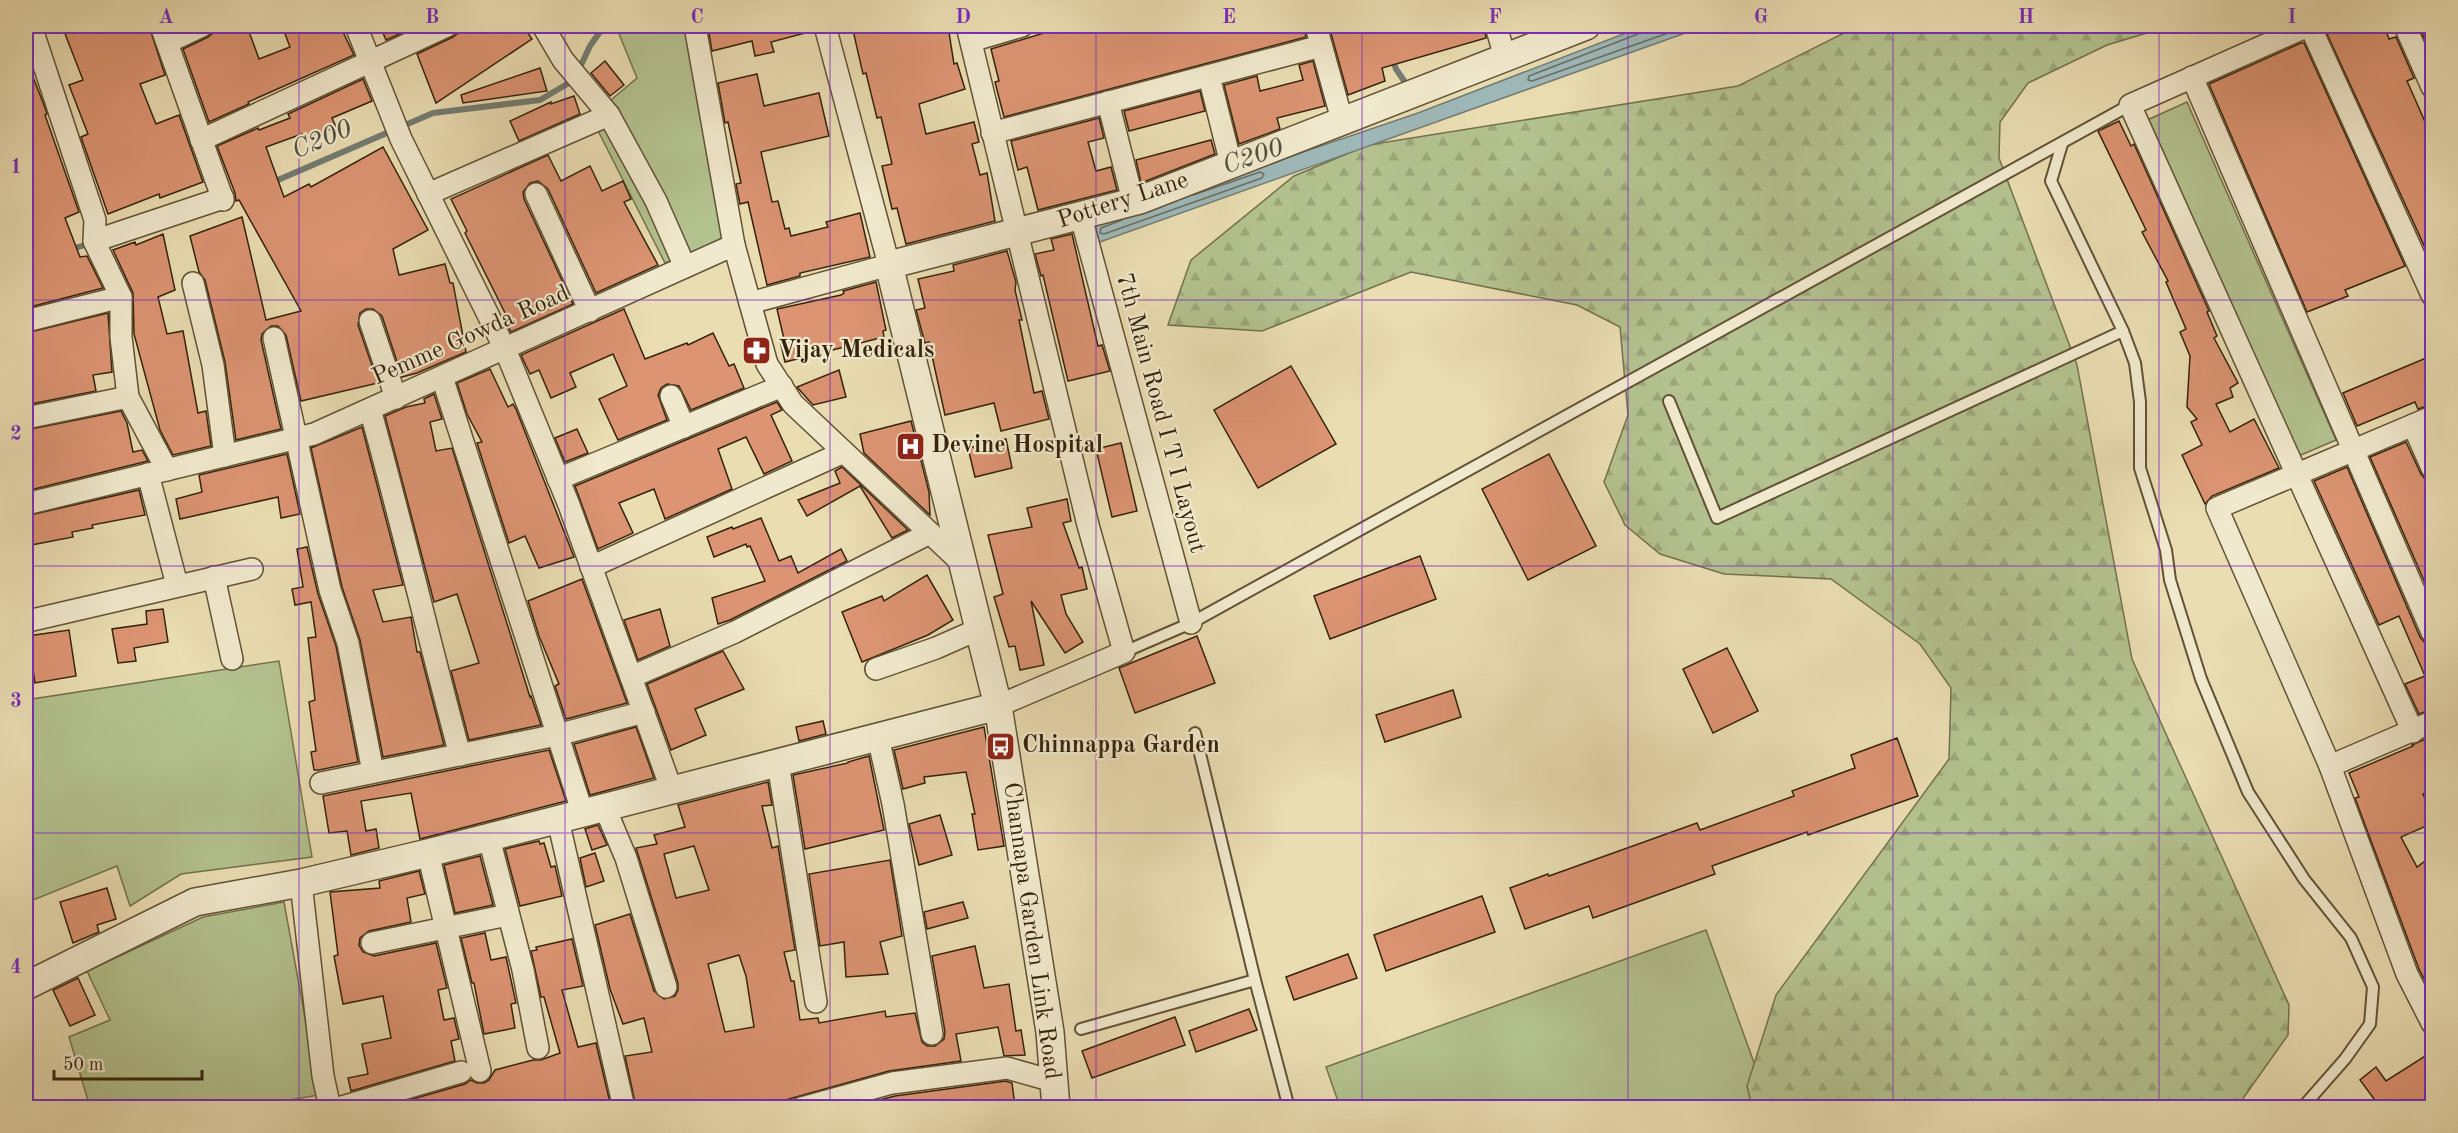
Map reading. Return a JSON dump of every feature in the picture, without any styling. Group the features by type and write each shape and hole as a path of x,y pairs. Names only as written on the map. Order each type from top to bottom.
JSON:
{"street":[{"path":"31,26 95,220 97,246 121,297 121,337 128,397 158,472 177,585"},
{"path":"97,246 223,199 165,34 202,26"},
{"path":"356,26 400,139 505,349 558,479 672,791"},
{"path":"201,140 447,26"},
{"path":"543,26 562,60 609,115 656,201 685,267"},
{"path":"695,26 734,245 768,364 793,404 963,564"},
{"path":"750,303 889,265 825,26"},
{"path":"26,986 195,902 301,883 428,854 998,706 1124,652 1088,525 969,33 1022,26"},
{"path":"1316,26 1342,120"},
{"path":"1496,26 1505,57"},
{"name":"Pottery Lane","path":"889,265 1081,217 1132,201 1586,26"},
{"path":"2413,732 2130,105 2309,26 2433,295"},
{"path":"2405,26 2433,87"},
{"path":"992,133 1320,46"},
{"path":"1209,76 1231,164"},
{"path":"2192,77 2433,632"},
{"path":"1108,102 1132,201"},
{"path":"428,194 609,115"},
{"path":"536,194 590,311"},
{"name":"7th Main Road I T I Layout","path":"1081,217 1191,623"},
{"name":"Pemme Gowda Road","path":"26,504 314,434 734,245"},
{"name":"Channapa Garden Link Road","path":"889,265 998,706 1050,1032 1056,1107"},
{"path":"193,283 213,365 225,456"},
{"path":"26,321 121,297"},
{"path":"370,321 396,398"},
{"path":"274,338 330,590 348,643 373,772"},
{"path":"442,377 582,814 624,1107"},
{"path":"558,479 782,386"},
{"path":"671,396 684,427"},
{"path":"26,418 128,397"},
{"path":"370,409 405,534 426,626 460,755"},
{"path":"2433,417 2217,508 2330,766 2400,956 2433,1023"},
{"path":"2413,425 2433,468"},
{"path":"591,567 844,452"},
{"path":"631,677 735,632 930,533"},
{"path":"28,621 252,569"},
{"path":"214,577 232,658"},
{"path":"876,669 936,648 979,629"},
{"path":"321,783 557,735 644,712"},
{"path":"2330,766 2433,722"},
{"path":"878,737 893,804 932,1034"},
{"path":"778,763 816,1002"},
{"path":"582,814 626,858 666,987"},
{"path":"489,838 523,970 538,1048"},
{"path":"338,1107 470,1071 446,929 428,854"},
{"path":"301,883 323,1076 330,1107"},
{"path":"372,943 508,915"},
{"path":"801,1107 892,1083 1007,1068 1053,1081"}],"lane":[{"path":"1124,652 1191,623 2130,105"},
{"path":"2062,144 2051,181 2123,331 2135,363 2140,402 2140,468 2166,550 2170,580 2201,679 2248,792 2304,879 2351,938 2373,987 2370,1024 2345,1059 2302,1107"},
{"path":"1669,400 1717,518 2123,331"},
{"path":"1195,733 1255,980 1289,1107"},
{"path":"1082,1029 1255,980"}],"green space":[{"path":"620,26 684,26 738,236 665,263 591,117 637,78 617,29"},
{"path":"1858,26 2170,26 2107,45 2028,83 2000,122 1999,158 2077,365 2132,659 2289,1005 2288,1035 2237,1107 1752,1107 1747,1086 1776,995 1949,759 1951,688 1920,644 1831,579 1724,574 1660,554 1625,525 1604,482 1628,415 1620,327 1577,305 1411,272 1262,331 1168,325 1191,260 1294,176 1368,145 1738,86"},
{"path":"2187,102 2336,440 2294,458 2145,121"},
{"path":"279,661 312,857 181,874 130,906 117,866 26,903 26,700"},
{"path":"284,902 319,1095 248,1107 90,1107 69,1037 110,1020 87,971 203,917"},
{"path":"1706,930 1770,1107 1340,1107 1326,1067"}],"water":[{"path":"1644,26 1705,26 1097,243 1091,224 1418,113"}],"building":[{"path":"62,26 149,26 165,75 140,84 156,124 179,115 203,182 160,198 159,194 108,214 81,137 88,134 69,85 83,80"},
{"path":"214,26 247,26 259,59 290,47 282,26 340,26 354,55 209,122 183,49 208,37 213,33"},
{"path":"380,26 418,26 386,40"},
{"path":"459,26 523,26 532,39 436,103 417,54 453,37 458,33"},
{"path":"813,26 813,31 771,42 774,52 755,56 752,41 712,51 708,27"},
{"path":"852,26 948,26 954,64 957,63 965,89 919,104 926,134 974,122 979,142 972,144 980,175 987,173 995,221 906,244 897,208 892,209 882,166 892,164 881,117 877,118 866,73 863,74"},
{"path":"1067,26 1304,26 1306,37 1004,117 995,82 999,81 991,49"},
{"path":"1329,26 1484,26 1486,38 1382,68 1385,81 1348,95"},
{"path":"2347,26 2384,26 2389,39 2396,37 2414,78 2407,81 2433,140 2433,265 2327,34"},
{"path":"2433,26 2433,57 2419,27"},
{"path":"2304,43 2405,266 2345,290 2348,296 2307,312 2209,84"},
{"path":"605,61 624,85 610,96 591,73"},
{"path":"1313,61 1325,106 1277,118 1280,129 1239,144 1224,85 1257,76 1260,91 1303,80 1299,65"},
{"path":"27,62 44,105 47,114 45,115 79,212 65,218 80,257 87,256 103,288 26,308"},
{"path":"540,68 547,91 463,103 461,95"},
{"path":"757,74 764,106 819,93 829,136 761,152 772,202 778,201 785,229 789,228 791,236 828,227 826,222 860,213 870,257 800,273 800,276 767,285 748,202 740,204 736,184 741,183 728,122 725,123 718,83"},
{"path":"363,79 372,101 332,118 336,127 304,139 302,134 266,147 284,197 309,184 311,187 383,147 428,230 393,249 399,275 445,264 450,283 453,283 466,352 402,377 382,316 373,309 366,309 360,313 358,325 378,383 301,401 286,335 278,326 271,326 262,334 261,340 281,429 236,440 225,362 205,280 199,272 190,236 242,217 266,320 301,311 239,200 236,201 217,146 258,128 259,130 290,118 288,114"},
{"path":"1200,91 1205,111 1129,131 1124,111"},
{"path":"574,96 580,114 519,141 510,121 551,102 551,104"},
{"path":"1099,118 1104,138 1088,142 1096,171 1111,167 1117,190 1038,210 1027,167 1018,170 1011,141"},
{"path":"2119,121 2131,146 2134,144 2209,311 2207,312 2217,336 2214,338 2238,383 2230,388 2233,397 2216,404 2230,432 2254,419 2279,468 2212,496 2205,504 2182,455 2202,445 2191,422 2197,419 2187,407 2190,356 2180,332 2186,329 2166,282 2168,281 2142,232 2146,230 2098,131"},
{"path":"1211,140 1215,154 1141,183 1136,160"},
{"path":"548,155 561,181 590,166 602,191 623,181 631,199 624,202 658,265 596,293 548,189 538,181 530,183 523,192 524,199 573,304 511,332 504,318 507,317 465,233 467,231 451,199"},
{"path":"163,234 175,290 158,297 167,334 183,331 198,413 206,411 211,446 173,455 160,430 134,334 133,293 113,250 135,242 136,245"},
{"path":"1072,234 1098,346 1102,345 1110,371 1068,381 1043,275 1041,276 1035,254 1054,250 1051,239"},
{"path":"1007,251 1016,282 1015,290 1022,320 1019,320 1034,393 1042,391 1049,419 1001,431 994,403 945,415 929,342 925,343 916,310 925,308 918,279 954,271 953,265"},
{"path":"876,282 886,330 883,331 884,337 785,362 780,340 784,339 777,309 841,295 843,291"},
{"path":"624,309 645,359 687,343 688,345 713,333 729,366 734,364 744,388 691,410 679,386 667,384 661,388 658,395 667,420 618,440 599,399 627,386 613,354 570,373 576,387 551,398 539,370 530,374 521,355"},
{"path":"108,313 112,372 93,375 96,391 26,405 26,333"},
{"path":"2426,358 2433,374 2433,404 2418,409 2415,402 2357,426 2343,393"},
{"path":"1291,366 1336,444 1258,488 1214,410"},
{"path":"490,369 508,407 513,404 516,409 574,557 539,568 525,536 509,543 477,443 482,442 467,414 457,383"},
{"path":"839,370 846,397 813,405 797,387"},
{"path":"434,394 442,419 430,422 436,451 452,448 530,697 541,725 469,740 451,671 479,663 457,594 434,602 385,416 406,407 425,403 424,399"},
{"path":"777,402 782,410 771,415 792,461 764,474 746,437 718,449 732,489 665,519 654,489 619,503 633,533 598,549 575,486"},
{"path":"121,411 127,423 133,452 142,450 148,461 26,491 26,430"},
{"path":"911,421 929,492 930,515 864,453 860,434"},
{"path":"362,427 403,585 373,590 383,622 411,617 417,652 420,652 444,745 383,757 360,640 342,587 311,448"},
{"path":"577,429 588,453 565,462 555,438"},
{"path":"1006,439 1012,468 975,477 968,448"},
{"path":"2406,442 2421,474 2425,479 2433,480 2433,601 2370,457"},
{"path":"1121,443 1137,511 1112,517 1096,449"},
{"path":"287,454 300,514 281,518 278,497 180,519 176,499 202,492 199,475"},
{"path":"1549,454 1596,546 1528,580 1482,489"},
{"path":"842,467 908,530 892,538 860,486 807,516 798,500 840,483 835,471"},
{"path":"2347,467 2420,637 2425,643 2433,644 2433,709 2419,714 2405,684 2425,676 2399,616 2379,625 2314,481"},
{"path":"139,490 145,515 92,525 93,528 72,532 73,537 26,546 26,516"},
{"path":"1067,499 1071,521 1063,523 1079,568 1082,567 1087,589 1061,595 1066,614 1083,642 1065,653 1031,601 1044,665 1020,670 1015,646 1009,647 994,597 1003,594 988,535 1032,527 1027,508"},
{"path":"761,518 779,561 791,556 798,573 841,549 847,561 718,624 712,598 765,581 750,546 747,547 746,544 714,557 707,537"},
{"path":"307,547 318,594 336,646 358,762 319,770 314,770 311,752 316,751 309,702 315,700 308,638 316,637 311,602 295,605 292,589 303,587 297,549"},
{"path":"1420,556 1436,599 1330,639 1314,596"},
{"path":"927,575 953,620 928,635 862,662 842,612 882,596 884,601"},
{"path":"582,579 627,703 566,719 555,686 559,684 539,636 528,601"},
{"path":"163,609 168,642 134,648 136,661 118,663 112,629 147,624 146,611"},
{"path":"660,609 670,646 638,660 624,620"},
{"path":"69,630 76,676 35,683 28,636"},
{"path":"1197,636 1215,683 1135,713 1119,668"},
{"path":"1727,648 1758,711 1713,733 1683,669"},
{"path":"723,651 744,689 695,709 706,735 671,750 647,684"},
{"path":"1453,690 1461,717 1385,742 1376,715"},
{"path":"823,721 826,734 799,741 796,727"},
{"path":"636,727 654,778 590,795 574,744"},
{"path":"984,727 1004,846 978,850 972,814 975,814 966,772 924,777 925,783 903,789 894,750"},
{"path":"2433,736 2433,789 2423,794 2433,816 2433,823 2401,837 2417,867 2433,855 2433,996 2419,969 2355,798 2359,797 2349,773"},
{"path":"1897,738 1918,796 1712,866 1715,874 1593,918 1589,906 1525,929 1510,888 1697,823 1700,830 1794,796 1792,791 1855,768 1851,755"},
{"path":"549,750 566,801 420,839 411,793 361,801 366,831 376,829 379,848 351,855 347,831 329,833 323,796"},
{"path":"869,756 884,830 805,849 793,775"},
{"path":"768,782 772,805 762,806 772,848 778,846 795,950 784,952 791,981 794,981 800,1020 818,1018 819,1023 885,1011 886,1017 915,1013 922,1042 927,1046 935,1046 944,1039 945,1032 932,956 975,946 984,988 1009,984 1016,1031 1021,1030 1025,1055 1004,1056 998,1027 956,1034 961,1061 889,1071 760,1107 636,1107 625,1056 652,1052 644,1018 623,1024 610,989 595,925 630,914 654,991 664,999 675,996 678,983 636,848 657,844 654,835 685,827 678,805","holes":["694,846 709,890 676,898 664,854","739,955 746,976 754,1027 725,1032 708,964"]},
{"path":"940,815 952,855 919,865 909,824"},
{"path":"598,825 607,845 592,850 585,829"},
{"path":"539,841 540,844 544,843 551,867 555,866 562,896 520,906 505,849"},
{"path":"595,853 604,881 586,887 580,858"},
{"path":"480,856 493,905 455,913 444,865"},
{"path":"890,860 902,936 880,942 888,974 846,977 844,942 820,946 809,874"},
{"path":"419,871 425,894 407,898 411,922 369,931 360,938 359,945 363,952 374,956 436,943 447,988 438,990 444,1020 454,1018 459,1039 451,1041 455,1061 351,1091 348,1078 368,1074 362,1044 391,1038 383,996 343,1004 334,956 338,955 330,892 380,888 379,881"},
{"path":"107,888 116,919 97,925 99,932 73,943 60,902"},
{"path":"1482,896 1495,932 1386,971 1374,935"},
{"path":"963,902 968,918 927,929 924,912"},
{"path":"485,933 491,960 506,957 516,1003 511,1004 515,1028 484,1034 474,983 472,983 461,938"},
{"path":"572,939 583,986 562,990 578,1047 596,1043 611,1107 385,1107 465,1084 471,1080 484,1083 489,1080 495,1070 541,1060 560,1053 544,997 541,997 531,951 537,950 536,947"},
{"path":"1348,954 1357,978 1294,1000 1286,977"},
{"path":"78,978 95,1015 70,1026 53,990"},
{"path":"1249,1009 1257,1030 1196,1052 1189,1031"},
{"path":"1175,1017 1185,1045 1092,1078 1082,1051"},
{"path":"2433,1051 2433,1099 2420,1107 2380,1107 2360,1080 2376,1067 2386,1081"},
{"path":"1006,1081 1012,1083 1015,1106 851,1107 895,1096"}],"waterway":[{"name":"C200","path":"271,183 433,113 540,100 574,80 590,46 604,26"},
{"name":"C200","path":"1392,58 1396,69 1409,88"},
{"name":"C200","path":"69,250 91,243"}],"place":[{"name":"Vijay Medicals","path":"757,351"},
{"name":"Devine Hospital","path":"910,446"},
{"name":"Chinnappa Garden","path":"1001,746"}]}
